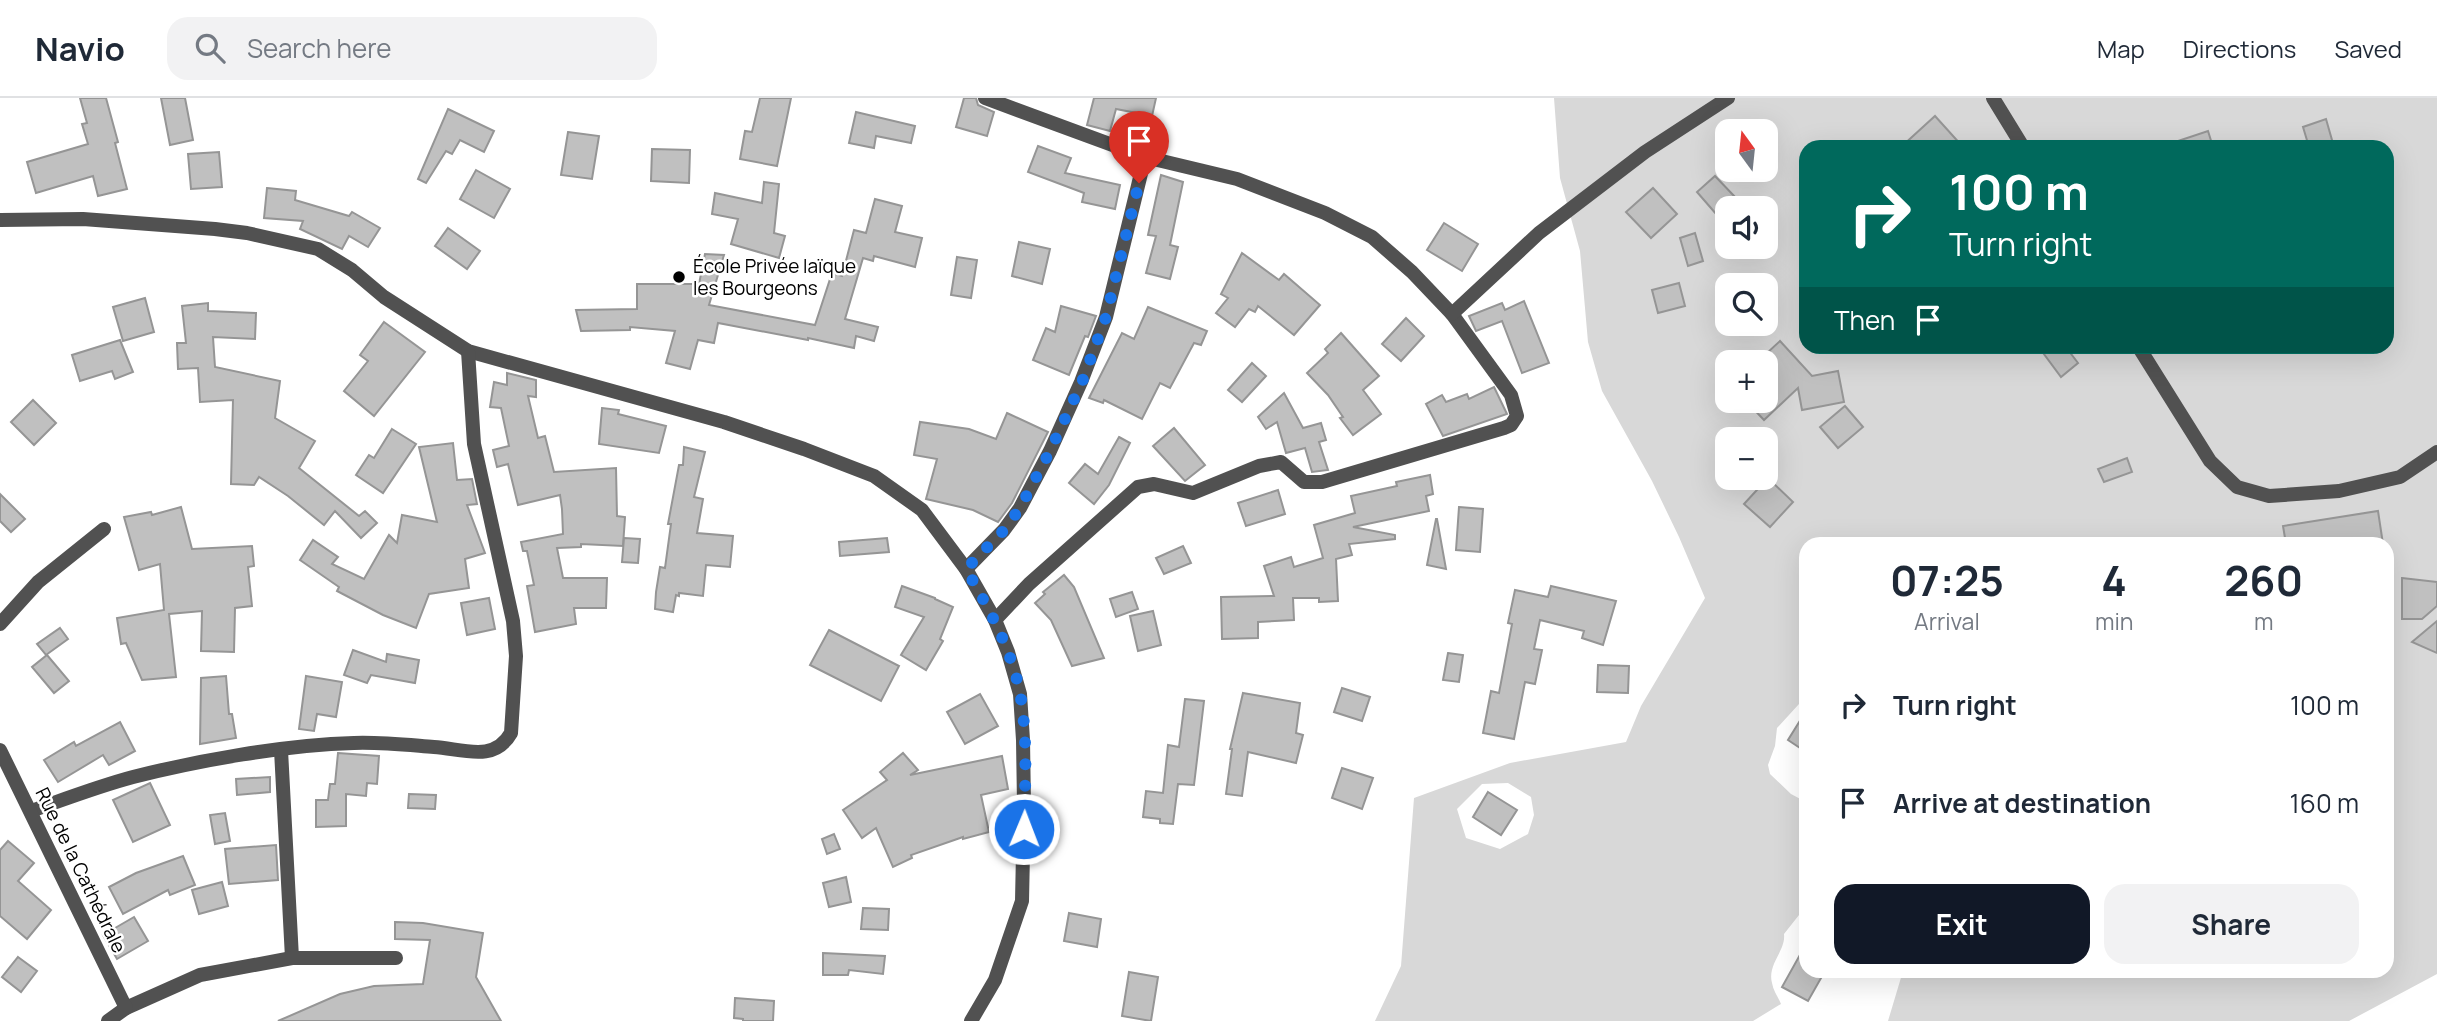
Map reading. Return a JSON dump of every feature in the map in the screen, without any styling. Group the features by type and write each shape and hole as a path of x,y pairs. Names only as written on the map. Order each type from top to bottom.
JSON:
{"street":[{"path":"985,98 1145,157 1237,179 1350,224 1372,237 1412,272 1452,314 1511,395 1517,416 1511,425 1322,482 1304,482 1281,462 1259,466 1193,492 1154,484 1138,487 1029,584 995,620"},
{"path":"1452,314 1539,233 1644,152 1728,98"},
{"path":"1993,98 2019,140"},
{"path":"966,569 1004,530 1020,508 1082,382 1106,317 1145,157"},
{"path":"0,220 83,219 215,229 247,233 318,249 352,270 384,297 468,351 724,422 874,476 922,510 966,569 995,620 1020,694 1023,740 1022,901 995,980 971,1021"},
{"path":"31,811 131,778 180,766 281,750 332,744 381,743 488,753 505,743 511,733 516,656 513,621 474,444 468,351"},
{"path":"2143,354 2210,461 2237,487 2270,496 2339,491 2400,477 2437,452"},
{"path":"0,624 38,582 104,529"},
{"name":"Rue de la Cathédrale","path":"0,750 127,1008"},
{"path":"281,750 292,958"},
{"path":"108,1021 127,1008 200,975 292,958 396,958"}],"shaded area":[{"path":"1554,98 2437,98 2437,974 2349,1021 1888,1021 1901,978 2394,978 2394,537 1799,537 1799,704 1777,728 1775,746 1768,765 1770,774 1799,798 1799,915 1784,934 1771,976 1781,1004 1753,1021 1375,1021 1401,966 1414,798 1510,763 1626,742 1641,706 1705,598 1652,481 1602,391 1588,342 1580,251 1560,178","holes":["1508,783 1531,797 1534,815 1528,834 1500,849 1466,838 1457,809 1482,784"]}],"building":[{"path":"80,98 106,98 127,189 98,196 93,176 36,193 27,162 88,144 82,124 87,123"},
{"path":"161,98 185,98 193,140 170,145"},
{"path":"760,98 791,98 777,166 740,159 745,131 752,132"},
{"path":"964,98 976,98 978,105 994,112 987,136 956,127"},
{"path":"1094,98 1156,98 1152,116 1116,109 1110,131 1087,125"},
{"path":"448,109 494,131 484,152 460,140 452,154 446,151 426,183 418,179"},
{"path":"856,112 915,126 911,143 876,136 874,148 849,143"},
{"path":"1935,116 1957,140 1909,140"},
{"path":"2326,119 2332,140 2307,140 2303,127"},
{"path":"2208,131 2211,140 2181,140"},
{"path":"568,132 599,136 592,179 561,175"},
{"path":"1038,146 1071,158 1065,173 1120,185 1115,209 1082,202 1084,193 1028,172"},
{"path":"652,149 690,150 689,183 651,181"},
{"path":"219,152 222,187 191,189 188,154"},
{"path":"476,170 510,189 494,218 460,199"},
{"path":"1161,175 1183,182 1170,245 1178,247 1170,279 1146,273 1156,236 1148,235"},
{"path":"1715,176 1715,182 1721,182 1734,196 1715,196 1715,213 1697,192"},
{"path":"764,182 779,184 774,233 785,236 779,258 731,244 738,219 712,214 715,193 762,203"},
{"path":"267,188 296,191 295,200 349,216 352,212 380,228 368,247 349,236 342,249 300,229 303,221 264,218"},
{"path":"1653,188 1677,214 1651,238 1626,212"},
{"path":"875,199 902,206 895,232 922,238 915,267 874,256 873,261 863,258 845,319 878,327 874,341 856,336 854,348 718,323 714,343 698,340 690,369 666,363 675,331 630,327 630,330 581,331 576,310 637,309 637,284 699,284 705,254 724,255 709,305 815,325 832,273 842,276 854,230 866,233"},
{"path":"1444,223 1478,244 1462,271 1427,250"},
{"path":"448,228 480,251 467,269 435,246"},
{"path":"1695,233 1703,261 1688,266 1680,238"},
{"path":"1019,242 1050,249 1042,284 1012,276"},
{"path":"1242,253 1279,280 1284,274 1320,305 1294,335 1258,306 1255,312 1249,309 1235,327 1216,313 1228,298 1221,294"},
{"path":"957,257 977,260 971,298 951,295"},
{"path":"1679,283 1685,306 1658,313 1652,290"},
{"path":"145,298 154,332 123,341 113,307"},
{"path":"1524,301 1549,363 1522,373 1502,321 1476,331 1469,316 1502,303 1505,310"},
{"path":"208,303 208,311 256,313 255,339 213,337 215,367 280,381 275,418 315,441 299,468 359,516 365,511 377,523 361,538 335,511 324,525 259,477 254,485 231,484 233,400 200,402 198,368 178,369 177,343 186,343 182,306"},
{"path":"1061,306 1096,316 1069,375 1033,360 1046,328 1055,332"},
{"path":"1148,307 1207,331 1201,345 1194,343 1170,388 1160,383 1142,419 1104,400 1103,403 1089,398 1122,333 1134,339"},
{"path":"1406,318 1424,336 1401,361 1382,344"},
{"path":"384,322 425,352 374,416 344,391 368,361 360,355"},
{"path":"1341,333 1379,376 1363,390 1381,414 1353,435 1328,395 1307,373 1328,353 1325,349"},
{"path":"120,340 133,372 115,379 112,371 80,381 72,355"},
{"path":"1780,341 1812,376 1838,371 1844,402 1802,410 1798,388 1778,407 1778,350 1770,350"},
{"path":"2044,354 2071,354 2078,363 2061,377"},
{"path":"1252,363 1266,376 1242,402 1228,390"},
{"path":"507,373 536,380 536,397 528,396 538,438 545,436 554,472 616,468 617,516 625,517 623,546 581,544 581,547 557,548 563,578 607,578 606,608 574,608 576,624 535,632 527,586 534,585 527,551 523,551 521,542 563,534 562,509 560,495 518,505 508,464 497,467 493,450 509,446 501,408 490,407 494,382 507,385"},
{"path":"1494,387 1507,414 1443,436 1426,404 1442,395 1446,402 1467,394 1469,399"},
{"path":"1284,393 1303,428 1321,423 1326,440 1319,442 1328,470 1312,472 1305,448 1286,453 1277,422 1266,429 1258,417"},
{"path":"33,400 56,423 34,445 11,422"},
{"path":"1845,406 1863,427 1838,448 1820,427"},
{"path":"602,408 619,410 618,414 666,426 659,453 599,444"},
{"path":"1007,413 1048,432 1012,503 998,522 973,510 926,499 937,459 914,455 920,422 969,429 996,439"},
{"path":"1757,413 1771,413 1764,420"},
{"path":"1174,428 1205,465 1185,481 1153,446"},
{"path":"392,429 416,444 383,493 356,475 369,455 374,458"},
{"path":"1119,437 1130,443 1109,485 1094,504 1069,483 1085,464 1098,474"},
{"path":"453,443 457,480 472,479 477,504 467,505 485,553 465,559 469,588 429,594 416,628 383,615 337,591 339,587 300,560 313,540 338,557 332,564 364,579 389,535 397,543 402,515 437,522 419,447"},
{"path":"684,447 705,452 694,497 703,499 697,533 733,536 730,567 706,565 703,596 679,593 679,596 676,595 673,612 655,609 656,592 660,567 665,568 671,524 668,524 679,465 683,465"},
{"path":"2127,458 2132,472 2104,482 2098,469"},
{"path":"1430,475 1433,494 1426,496 1429,511 1353,527 1395,535 1395,539 1349,544 1352,555 1336,559 1338,601 1319,602 1319,598 1293,598 1294,620 1258,622 1258,638 1222,639 1221,597 1274,596 1264,566 1291,557 1294,567 1323,558 1314,525 1355,513 1351,496 1397,486 1396,482"},
{"path":"1778,488 1793,502 1770,527 1744,504 1757,490 1778,490"},
{"path":"1278,490 1285,514 1246,526 1238,503"},
{"path":"0,494 25,519 11,532 0,521"},
{"path":"181,507 192,549 252,546 254,566 248,567 252,606 235,608 234,652 201,651 202,611 169,614 176,677 142,680 126,643 121,644 117,618 164,610 160,564 139,570 124,517 151,512 152,515"},
{"path":"1459,507 1483,509 1480,552 1456,550"},
{"path":"2378,511 2382,537 2285,537 2283,526"},
{"path":"1437,519 1446,569 1427,565"},
{"path":"624,538 640,539 638,563 622,562"},
{"path":"887,538 889,552 840,556 839,542"},
{"path":"1183,546 1191,563 1164,574 1156,558"},
{"path":"1064,575 1074,587 1104,658 1072,666 1051,620 1035,603 1045,594 1043,592"},
{"path":"2402,578 2437,582 2437,606 2422,619 2402,619"},
{"path":"902,586 953,607 940,639 943,641 926,670 901,655 924,617 895,607"},
{"path":"1551,586 1616,601 1603,645 1582,638 1584,631 1540,620 1534,649 1542,650 1535,684 1525,682 1514,739 1483,733 1491,691 1499,693 1512,624 1508,623 1515,590 1548,597"},
{"path":"1132,592 1138,609 1116,617 1110,599"},
{"path":"489,598 495,629 467,635 461,603"},
{"path":"1153,611 1161,645 1138,651 1130,616"},
{"path":"2437,621 2437,653 2412,642"},
{"path":"60,628 68,639 46,655 37,644"},
{"path":"829,630 899,666 881,701 810,665"},
{"path":"353,650 386,662 387,654 419,660 415,683 371,675 367,683 344,675"},
{"path":"1448,653 1463,655 1459,682 1443,680"},
{"path":"47,655 69,681 54,693 32,667"},
{"path":"1598,665 1629,666 1628,693 1597,692"},
{"path":"226,676 229,714 232,714 236,738 200,744 201,678"},
{"path":"306,676 342,682 336,717 317,714 314,731 299,729"},
{"path":"1342,688 1370,697 1362,721 1334,712"},
{"path":"1243,693 1300,703 1296,733 1303,735 1296,763 1248,752 1242,796 1226,794 1230,749"},
{"path":"980,694 998,726 965,744 947,712"},
{"path":"1185,699 1204,701 1194,785 1178,784 1173,824 1160,823 1160,819 1143,817 1146,791 1163,793 1168,745 1179,747"},
{"path":"120,722 135,751 109,765 103,755 58,782 44,760 74,742 76,746"},
{"path":"1799,722 1799,747 1788,740"},
{"path":"338,753 379,756 377,784 367,783 366,796 346,794 346,826 316,827 316,800 328,800 330,784 335,784"},
{"path":"903,753 918,770 910,775 1002,756 1008,789 981,795 989,832 963,837 911,855 912,858 893,867 876,828 862,838 843,810 887,780 880,772"},
{"path":"1342,768 1373,778 1362,809 1332,798"},
{"path":"270,777 270,792 237,795 236,779"},
{"path":"150,783 170,825 133,842 113,800"},
{"path":"1488,792 1517,810 1501,835 1473,817"},
{"path":"409,794 436,795 435,809 408,808"},
{"path":"225,813 230,841 215,844 210,815"},
{"path":"834,834 840,849 827,854 822,839"},
{"path":"8,841 34,863 18,881 51,910 27,939 0,916 0,850"},
{"path":"276,845 278,880 229,884 225,849"},
{"path":"183,856 195,885 170,895 168,890 123,914 109,887 136,873"},
{"path":"846,877 851,902 829,907 823,883"},
{"path":"222,882 228,906 199,914 192,890"},
{"path":"863,908 889,909 888,930 861,929"},
{"path":"1069,913 1101,919 1097,947 1064,941"},
{"path":"134,917 148,941 117,959 103,935"},
{"path":"395,922 423,923 483,933 476,977 501,1021 278,1021 340,994 374,986 423,984 430,940 395,939"},
{"path":"823,953 885,956 883,974 849,970 848,975 823,975"},
{"path":"18,957 37,971 21,992 2,977"},
{"path":"1799,957 1799,978 1821,978 1808,1001 1782,987"},
{"path":"1129,972 1158,977 1151,1021 1122,1016"},
{"path":"735,998 774,1001 773,1021 743,1021 734,1018"}],"place":[{"name":"École Privée laïque les Bourgeons","path":"679,277"}],"route":[{"path":"1024,829 1020,694 995,620 966,569 1004,530 1020,508 1082,382 1106,317 1139,183"}]}
